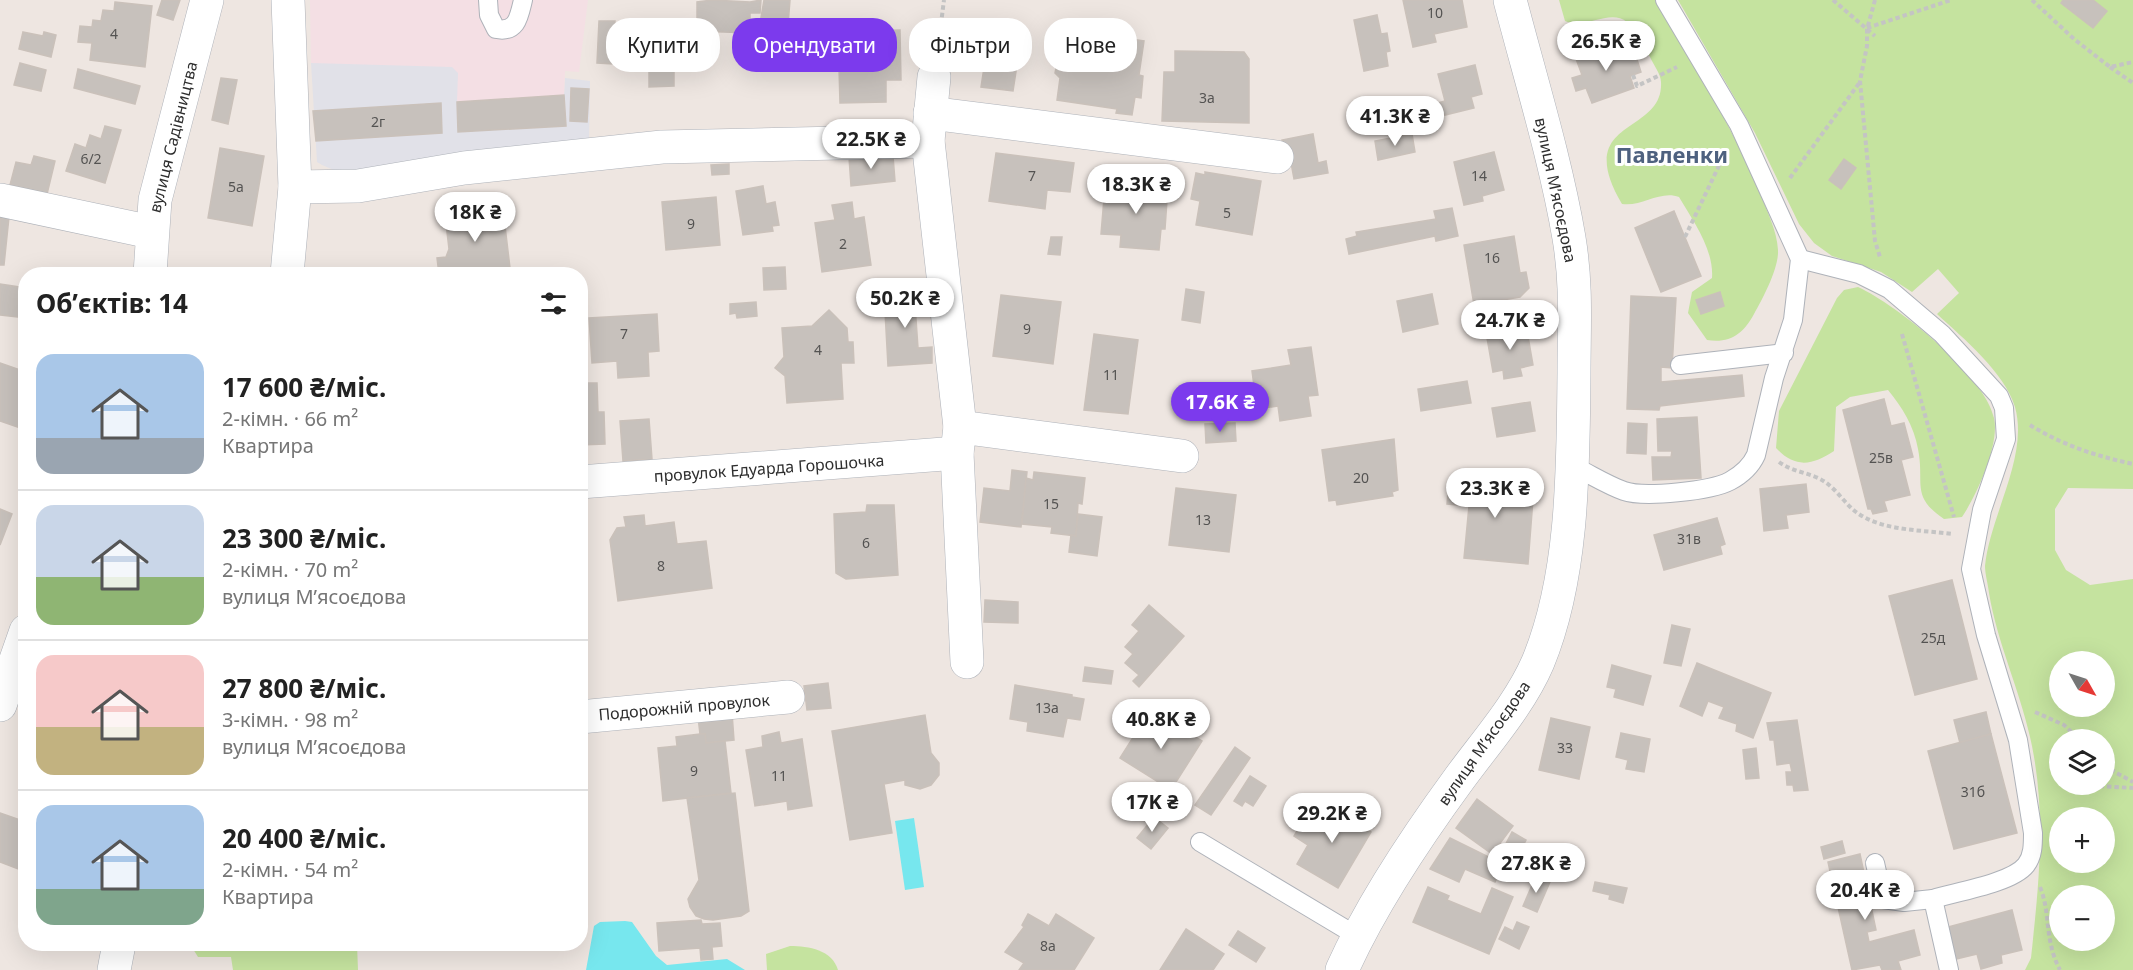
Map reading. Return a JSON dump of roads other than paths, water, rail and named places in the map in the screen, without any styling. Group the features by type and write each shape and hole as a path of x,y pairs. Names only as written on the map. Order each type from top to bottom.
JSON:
{"street":[{"name":"вулиця Садівництва","path":"150,267 155,200 207,0"},
{"path":"288,0 295,187 288,267"},
{"name":"вулиця Мʼясоєдова","path":"1342,970 1358,936 1445,798 1514,704 1538,663 1553,613 1562,566 1574,466 1576,292 1569,236 1510,0"},
{"path":"934,77 929,127 958,440 967,662"},
{"path":"295,187 358,186 475,167 662,147 929,127 1277,157"},
{"path":"0,200 151,232"},
{"name":"провулок Едуарда Горошочка","path":"588,481 958,440 1182,456"},
{"path":"0,705 18,654"},
{"name":"Подорожній провулок","path":"588,716 788,698"},
{"path":"114,970 118,951"}],"lane":[{"path":"488,0 492,24 496,29 506,31 519,20 523,0"},
{"path":"1574,466 1632,493 1719,486 1741,473 1751,465 1759,443 1773,378 1784,352 1799,288 1800,259 1739,125 1665,0"},
{"path":"1800,259 1859,274 1889,289 1914,308 1962,354 1991,386 2004,408 2006,439 1982,510 1971,569 1976,598 2018,740 2033,833 2030,858 2025,867 2005,878 1933,899 1904,902 1883,899 1875,863"},
{"path":"1680,365 1784,352"},
{"path":"1200,842 1358,936"},
{"path":"1933,899 1949,970"}],"water":[{"path":"914,818 924,887 905,890 895,821"},
{"path":"600,922 632,922 656,956 667,965 727,959 745,970 586,970 594,926"}],"district":[{"name":"Павленки","path":"1672,155"}]}
